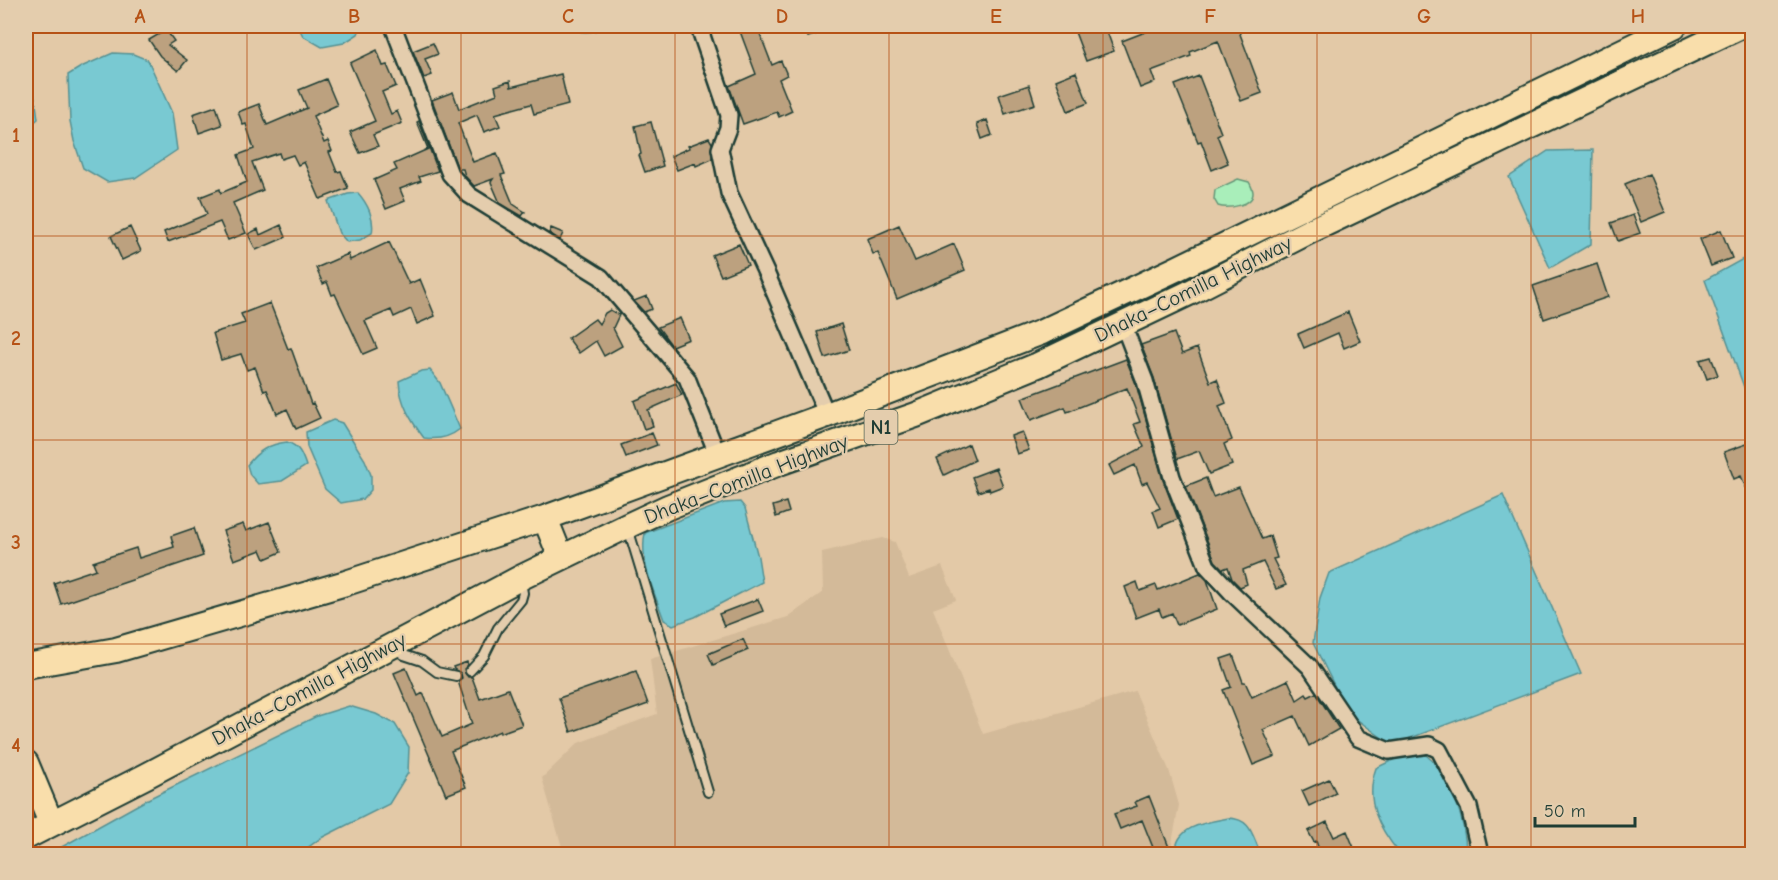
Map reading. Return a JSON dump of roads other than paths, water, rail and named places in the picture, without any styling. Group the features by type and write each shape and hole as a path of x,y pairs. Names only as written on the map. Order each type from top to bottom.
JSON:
{"highway":[{"name":"Dhaka–Comilla Highway","path":"26,666 116,650 346,583 545,518 718,456 1042,332 1299,210 1674,26"},
{"name":"Dhaka–Comilla Highway","path":"26,837 156,771 520,578 627,526 668,507 779,463 927,410 1038,365 1310,231 1741,26"},
{"path":"1299,210 1310,231"},
{"path":"545,518 561,558"},
{"path":"26,763 51,823"}],"street":[{"path":"393,26 450,174 469,195 601,277 687,378 718,456"},
{"path":"701,26 701,33 729,115 728,128 720,149 729,193 827,415"},
{"path":"1123,324 1145,381 1172,477 1207,566 1310,667 1358,738 1389,751 1429,745 1439,750 1469,807 1480,855"}],"lane":[{"path":"627,526 708,792"},
{"path":"470,671 484,656 498,628 521,600 523,593 520,578"},
{"path":"391,645 404,655 422,661 437,672 456,676"}],"water":[{"path":"298,26 361,26 358,34 344,43 322,47 303,36"},
{"path":"570,26 611,26 584,32"},
{"path":"113,53 133,54 148,60 172,113 177,150 135,178 107,182 83,168 70,121 68,75"},
{"path":"26,73 33,89 38,119 26,129"},
{"path":"1593,150 1591,244 1550,268 1509,177 1548,151"},
{"path":"358,193 370,211 372,233 360,240 347,242 339,233 328,201"},
{"path":"1752,254 1752,409 1705,280"},
{"path":"430,370 440,383 460,429 439,438 424,438 407,411 400,389 399,381 421,371"},
{"path":"333,420 342,423 365,460 371,475 371,490 363,499 341,503 325,489 307,447 306,432"},
{"path":"287,442 300,451 306,466 282,481 258,484 250,475 247,465 264,449"},
{"path":"1503,495 1581,674 1392,745 1348,713 1313,643 1320,598 1329,573"},
{"path":"740,502 745,508 762,582 695,617 673,625 664,620 646,566 645,533 724,503"},
{"path":"349,706 376,714 395,724 409,747 408,773 389,804 321,838 299,854 49,854 150,798 317,716"},
{"path":"1423,753 1442,772 1455,799 1463,827 1466,854 1400,854 1380,824 1372,792 1376,768 1399,757"},
{"path":"1229,818 1237,819 1247,825 1261,854 1176,854 1180,837 1186,831 1202,824"}]}
